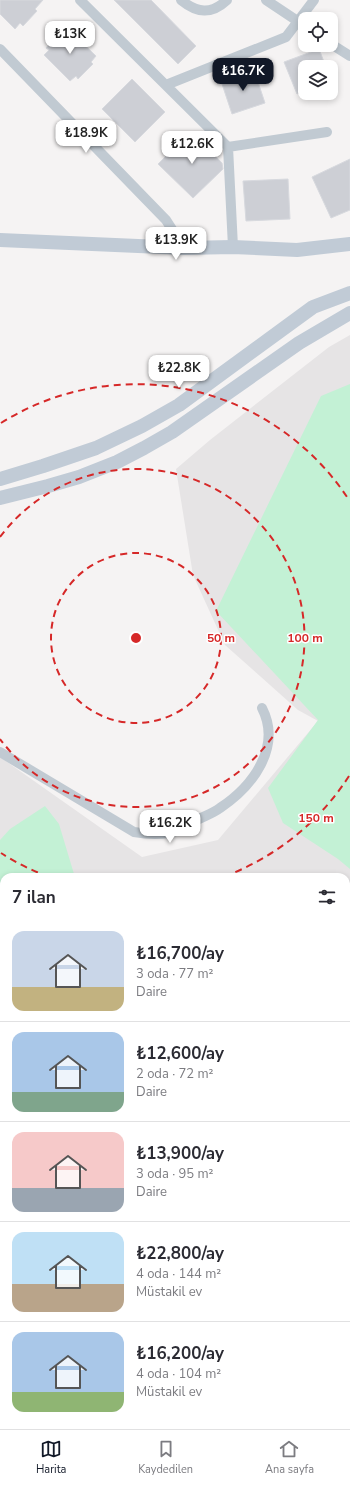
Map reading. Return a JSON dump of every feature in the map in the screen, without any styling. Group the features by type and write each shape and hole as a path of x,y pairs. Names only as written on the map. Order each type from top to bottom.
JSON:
{"main road":[{"path":"0,240 184,248 233,247 297,250 350,244"},
{"path":"0,479 96,448 142,426 179,405 313,308 350,293"},
{"path":"0,498 79,477 117,462 172,432 299,343 350,313"}],"street":[{"path":"80,0 228,147 233,247"},
{"path":"181,0 197,10 207,11 214,10 226,0"},
{"path":"266,0 298,21"},
{"path":"308,12 314,0"},
{"path":"166,85 286,37 298,27"},
{"path":"338,48 350,56"},
{"path":"0,49 166,220 184,248"},
{"path":"228,147 328,132"},
{"path":"0,752 134,832 150,834 168,833 182,828 218,809 229,802 248,783 263,760 268,747 270,732 269,723 262,708"}],"shaded area":[{"path":"350,335 350,873 0,873 0,757 142,857 218,840 318,721 298,710 225,645 193,575 176,469 210,440 329,347"}],"green space":[{"path":"350,384 350,869 338,859 283,823 268,788 318,720 216,611 321,396"},
{"path":"45,806 59,824 74,873 0,873 0,840 10,829"}],"building":[{"path":"0,0 43,0 35,9 37,11 23,26 20,23 15,29 0,14"},
{"path":"114,0 151,0 196,46 178,64"},
{"path":"68,29 96,56 91,62 93,64 78,79 76,76 70,81 44,55 49,50 46,48 60,32 63,35"},
{"path":"311,52 320,52 323,60 298,60 297,94 284,62"},
{"path":"254,70 265,103 232,114 221,81"},
{"path":"132,79 165,112 135,142 102,109"},
{"path":"191,131 222,163 223,169 193,198 158,164"},
{"path":"350,159 350,210 331,218 312,177"},
{"path":"288,179 290,219 246,221 243,181"}]}
